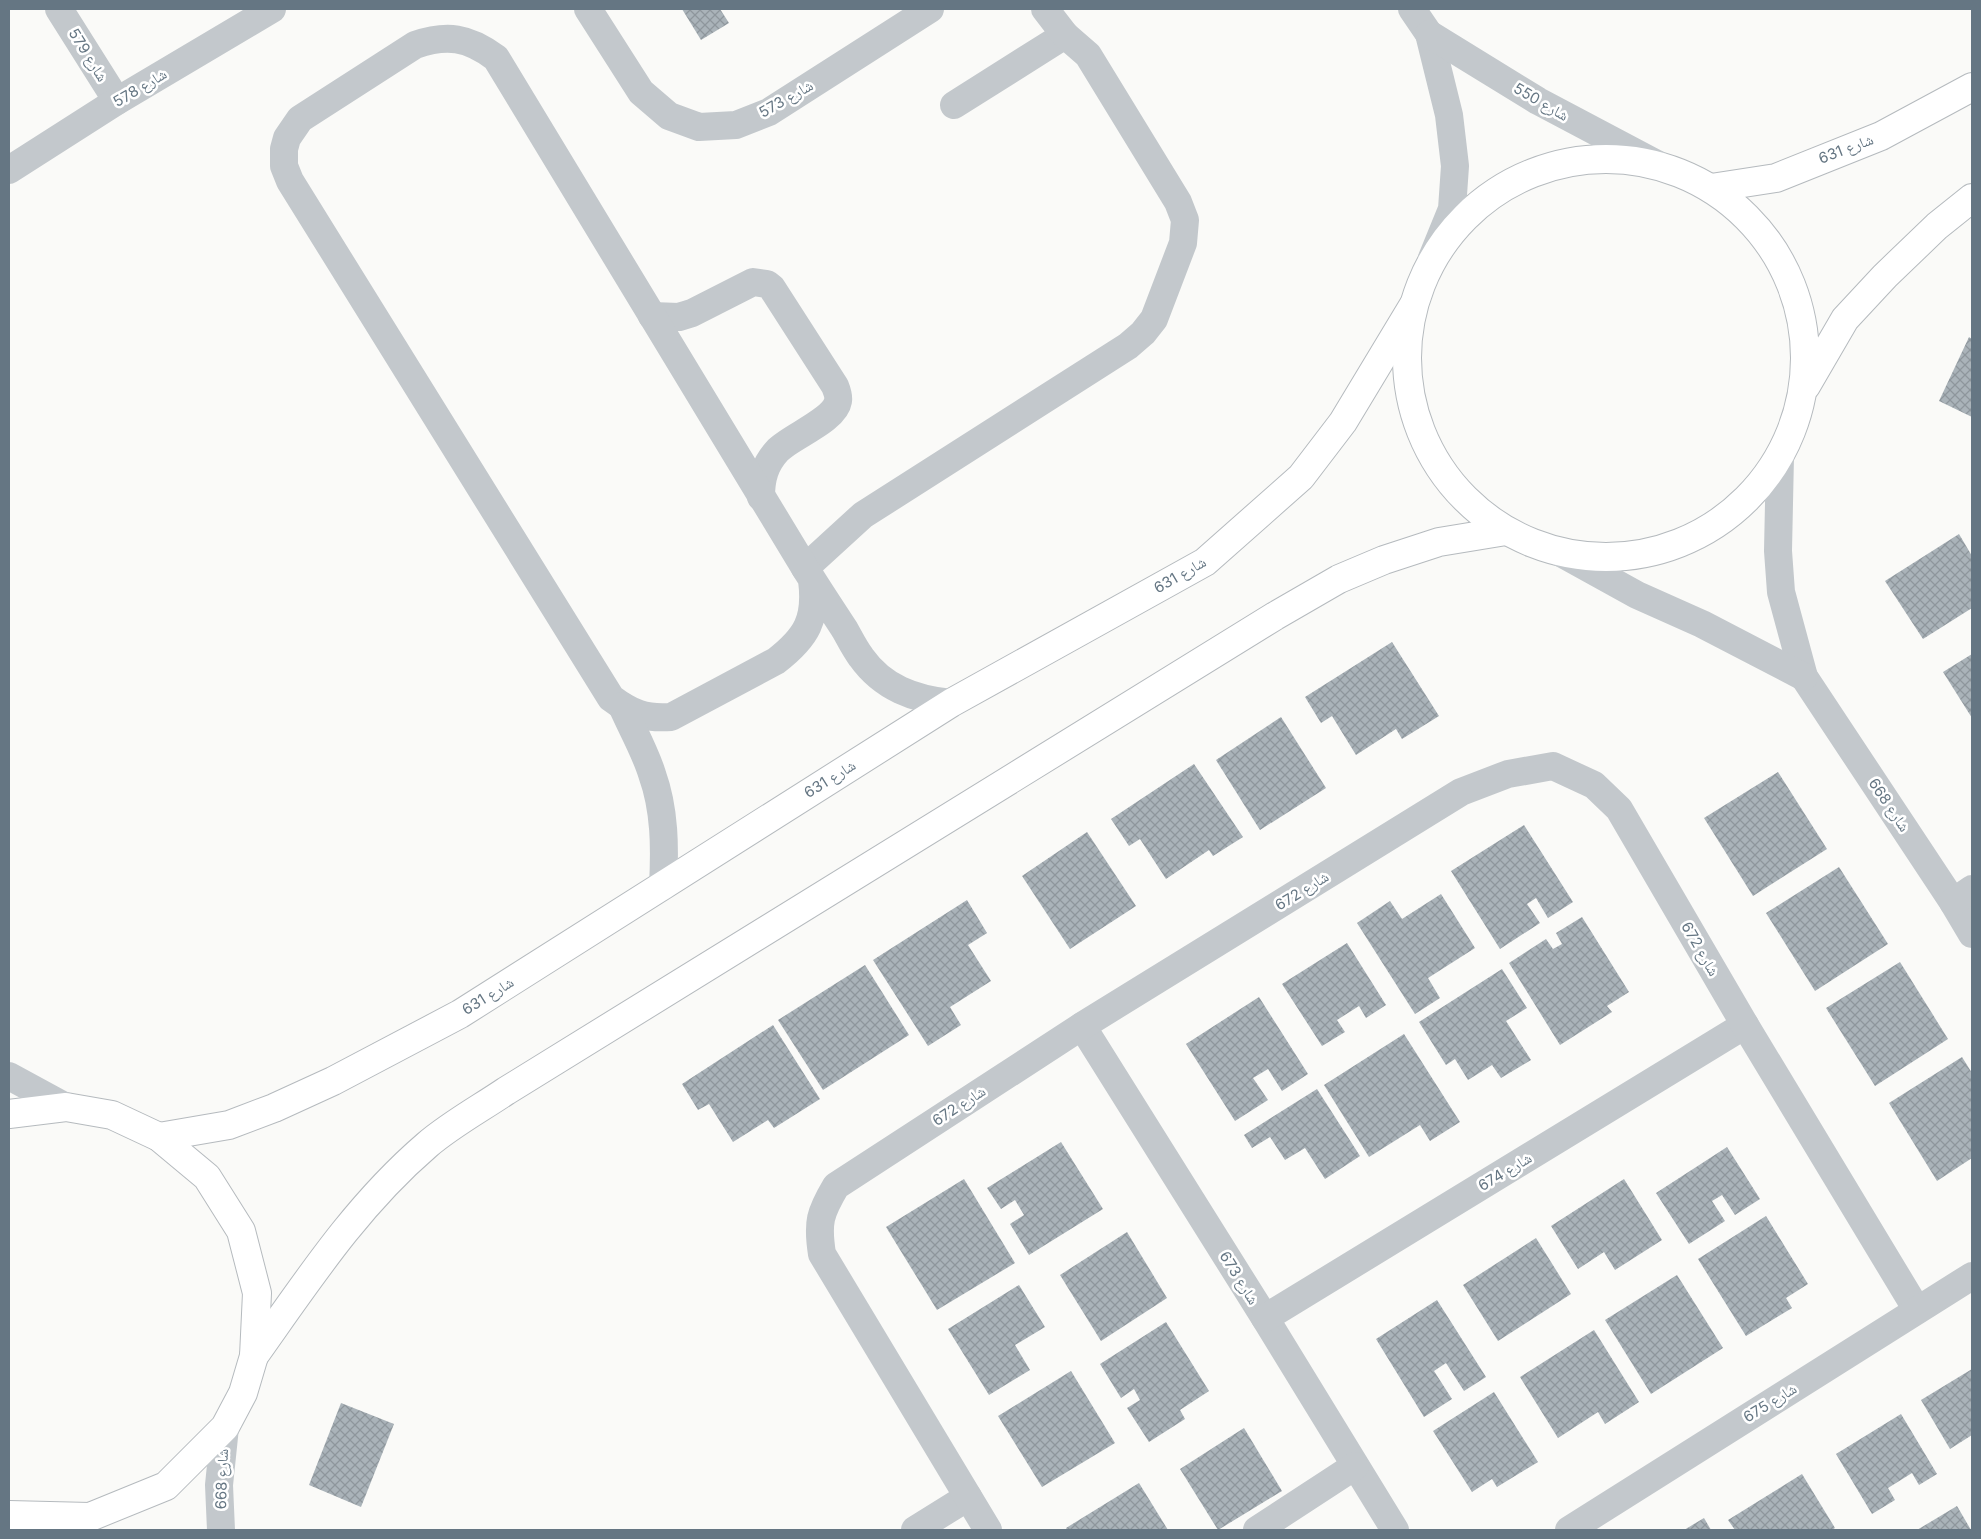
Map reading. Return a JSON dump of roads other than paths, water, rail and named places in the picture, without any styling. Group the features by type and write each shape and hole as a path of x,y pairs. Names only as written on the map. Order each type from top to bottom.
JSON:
{"main road":[{"name":"شارع 631","path":"1711,188 1776,178 1881,136 1972,88"},
{"path":"1614,157 1657,164 1694,178 1711,188 1742,212 1768,242 1788,276 1800,313 1805,352 1802,391 1794,424 1780,456 1759,486 1733,513 1703,533 1669,548 1634,557 1597,558 1560,553 1533,544 1506,531 1479,512 1455,490 1436,464 1421,434 1411,403 1407,371 1407,338 1418,290 1432,258 1458,223 1491,194 1529,173 1571,160 1614,157"},
{"path":"1802,391 1845,319 1885,276 1972,198"},
{"name":"شارع 631","path":"159,1137 229,1125 274,1108 333,1081 460,1014 951,703 1205,562 1301,477 1343,422 1413,306"},
{"path":"254,1356 328,1250 376,1194 428,1144 506,1091 1266,621 1339,579 1384,560 1439,542 1506,531"},
{"path":"9,1114 66,1107 112,1116 159,1137 208,1177 241,1231 258,1293 254,1356 243,1393 225,1428 166,1486 90,1517 9,1516"}],"street":[{"name":"شارع 579","path":"60,9 117,101"},
{"name":"شارع 578","path":"9,170 117,101 272,9"},
{"name":"شارع 573","path":"588,9 641,92 669,116 699,127 736,125 769,112 930,9"},
{"path":"809,574 863,515 1128,346 1143,333 1154,319 1183,243 1185,220 1178,202 1088,55 1065,35 1044,9"},
{"name":"شارع 550","path":"1412,9 1429,34 1449,115 1455,166 1452,209 1432,258"},
{"name":"شارع 550","path":"1429,34 1538,101 1657,164"},
{"path":"954,105 1065,35"},
{"path":"809,574 814,599 811,619 803,635 791,650 776,660 671,717 655,718 639,715 611,698 290,181 284,166 284,149 287,138 300,119 415,45 432,39 450,38 467,41 482,48 496,58 761,497 861,657 886,682 906,694 928,700 951,703"},
{"path":"652,316 678,317 692,314 753,282 767,284 772,288 835,386 838,401 831,414 780,449 771,459 764,470 761,497"},
{"name":"شارع 668","path":"1780,456 1778,551 1781,592 1804,677 1962,895 1972,934"},
{"name":"شارع 668","path":"1560,553 1637,595 1702,624 1804,677"},
{"path":"622,706 652,774 659,801 664,829 663,886"},
{"name":"شارع 672","path":"988,1530 822,1254 818,1231 822,1209 836,1186 1082,1026 1462,792 1508,774 1553,766 1594,786 1618,809 1745,1025 1917,1310"},
{"name":"شارع 674","path":"1265,1318 1745,1025"},
{"name":"شارع 673","path":"1082,1026 1395,1530"},
{"path":"9,1076 66,1107"},
{"name":"شارع 675","path":"1569,1530 1972,1276"},
{"name":"شارع 668","path":"221,1530 219,1485 225,1428"},
{"path":"1257,1530 1355,1466"},
{"path":"915,1530 968,1497"},
{"path":"9,1516 36,1530"}]}
